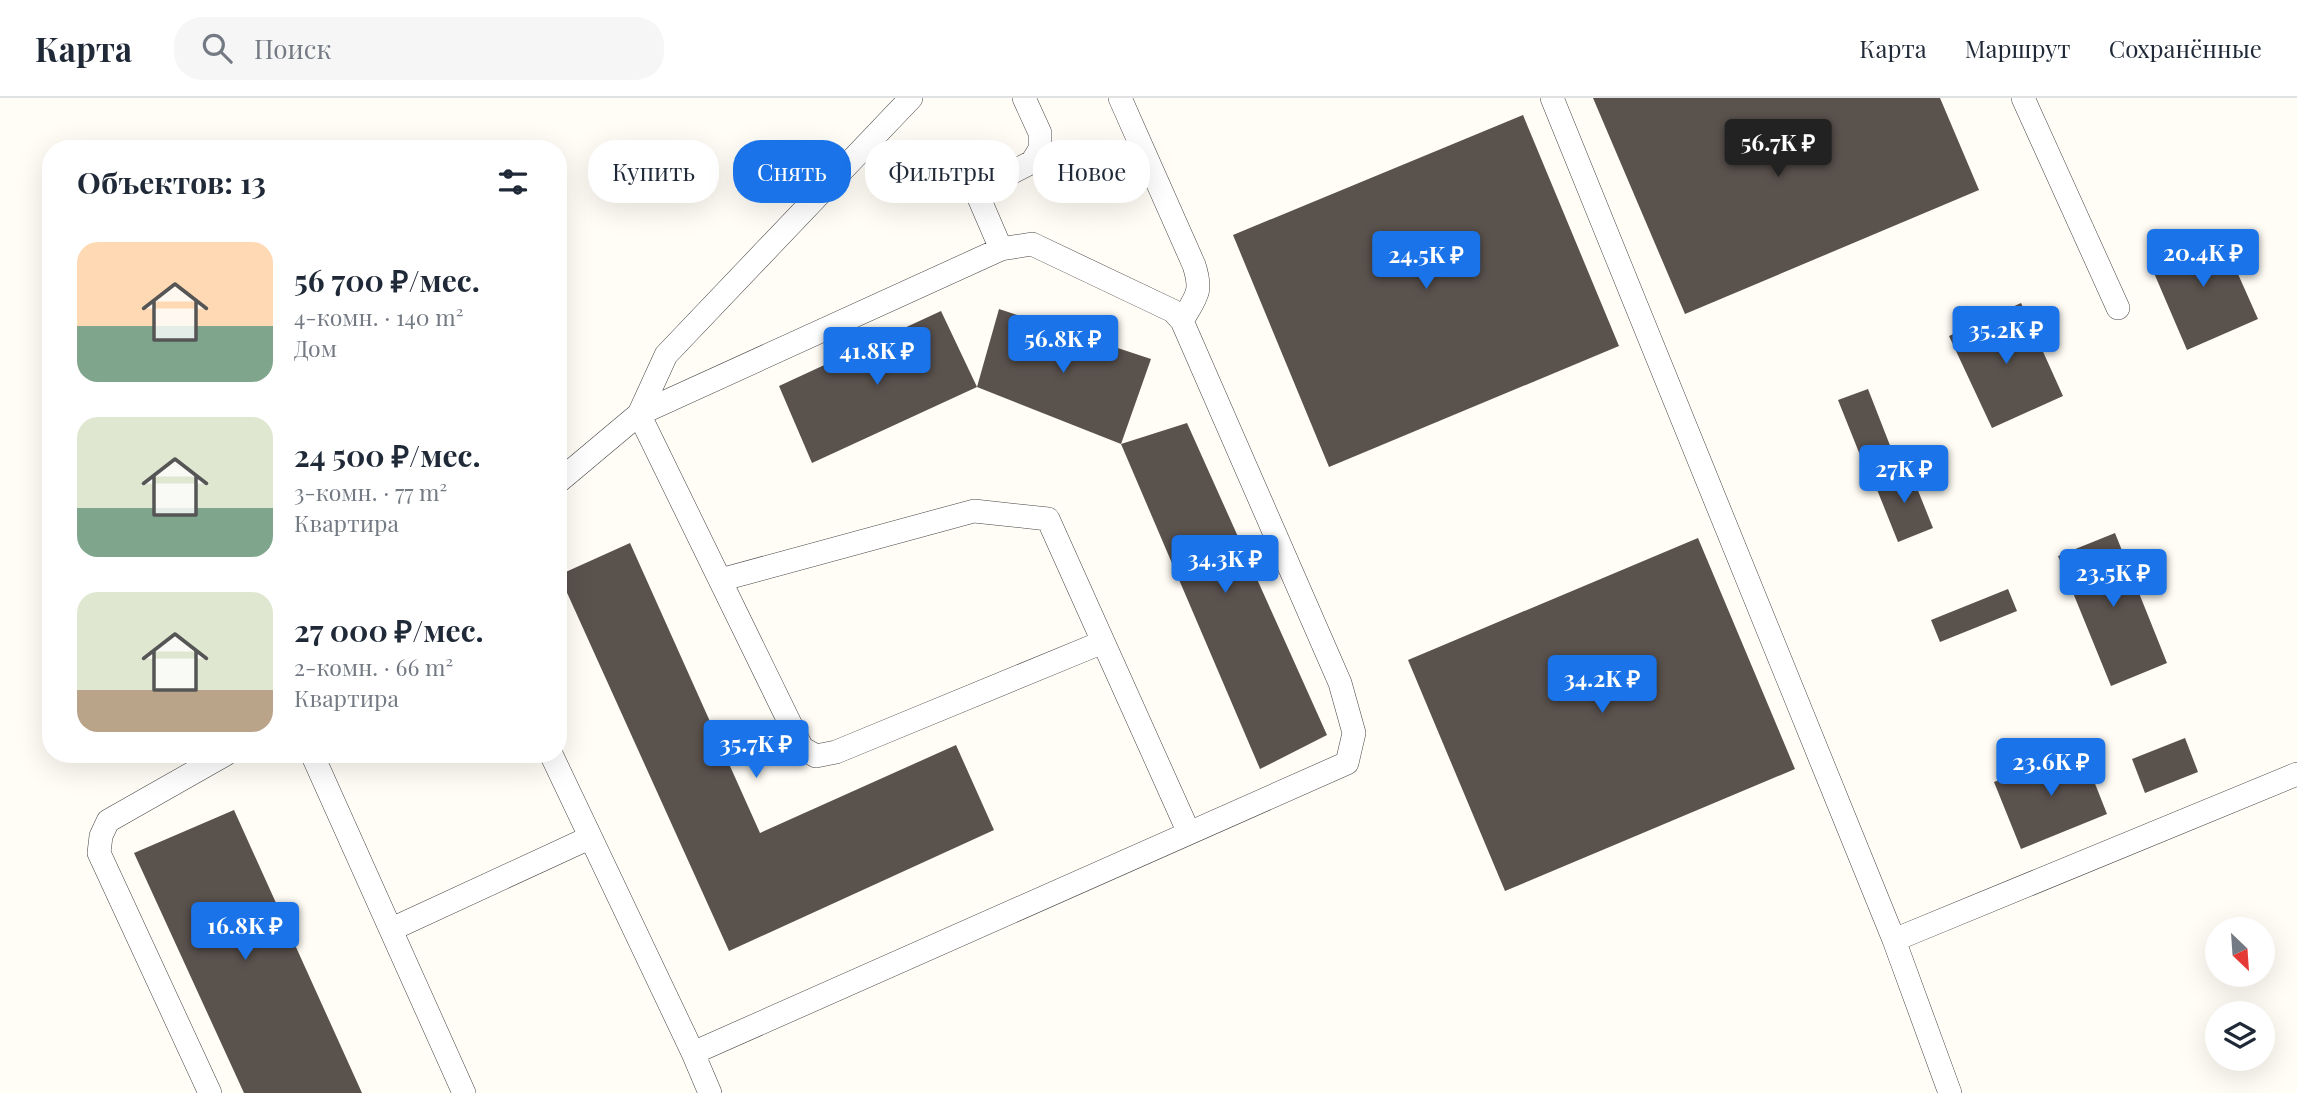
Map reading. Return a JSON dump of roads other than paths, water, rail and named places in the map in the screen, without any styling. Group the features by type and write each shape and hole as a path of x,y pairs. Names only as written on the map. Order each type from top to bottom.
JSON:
{"lane":[{"path":"872,140 912,98"},
{"path":"1019,169 1032,162 1040,149 1040,133 1024,98"},
{"path":"1120,98 1194,264 1199,282 1197,294 1182,321"},
{"path":"1552,98 1894,940 1950,1093"},
{"path":"2023,98 2118,308"},
{"path":"639,414 666,355 865,147"},
{"path":"981,203 1001,249"},
{"path":"567,474 639,414 1001,249 1032,244 1173,311 1182,321 1340,683 1354,733 1348,762 693,1053"},
{"path":"639,414 802,747 816,756 836,752 1103,642"},
{"path":"720,580 974,511 1048,519 1189,833"},
{"path":"210,763 108,821 101,836 99,853 210,1093"},
{"path":"317,763 464,1093"},
{"path":"555,763 710,1093"},
{"path":"1894,940 2297,774"},
{"path":"392,929 589,838"}]}
